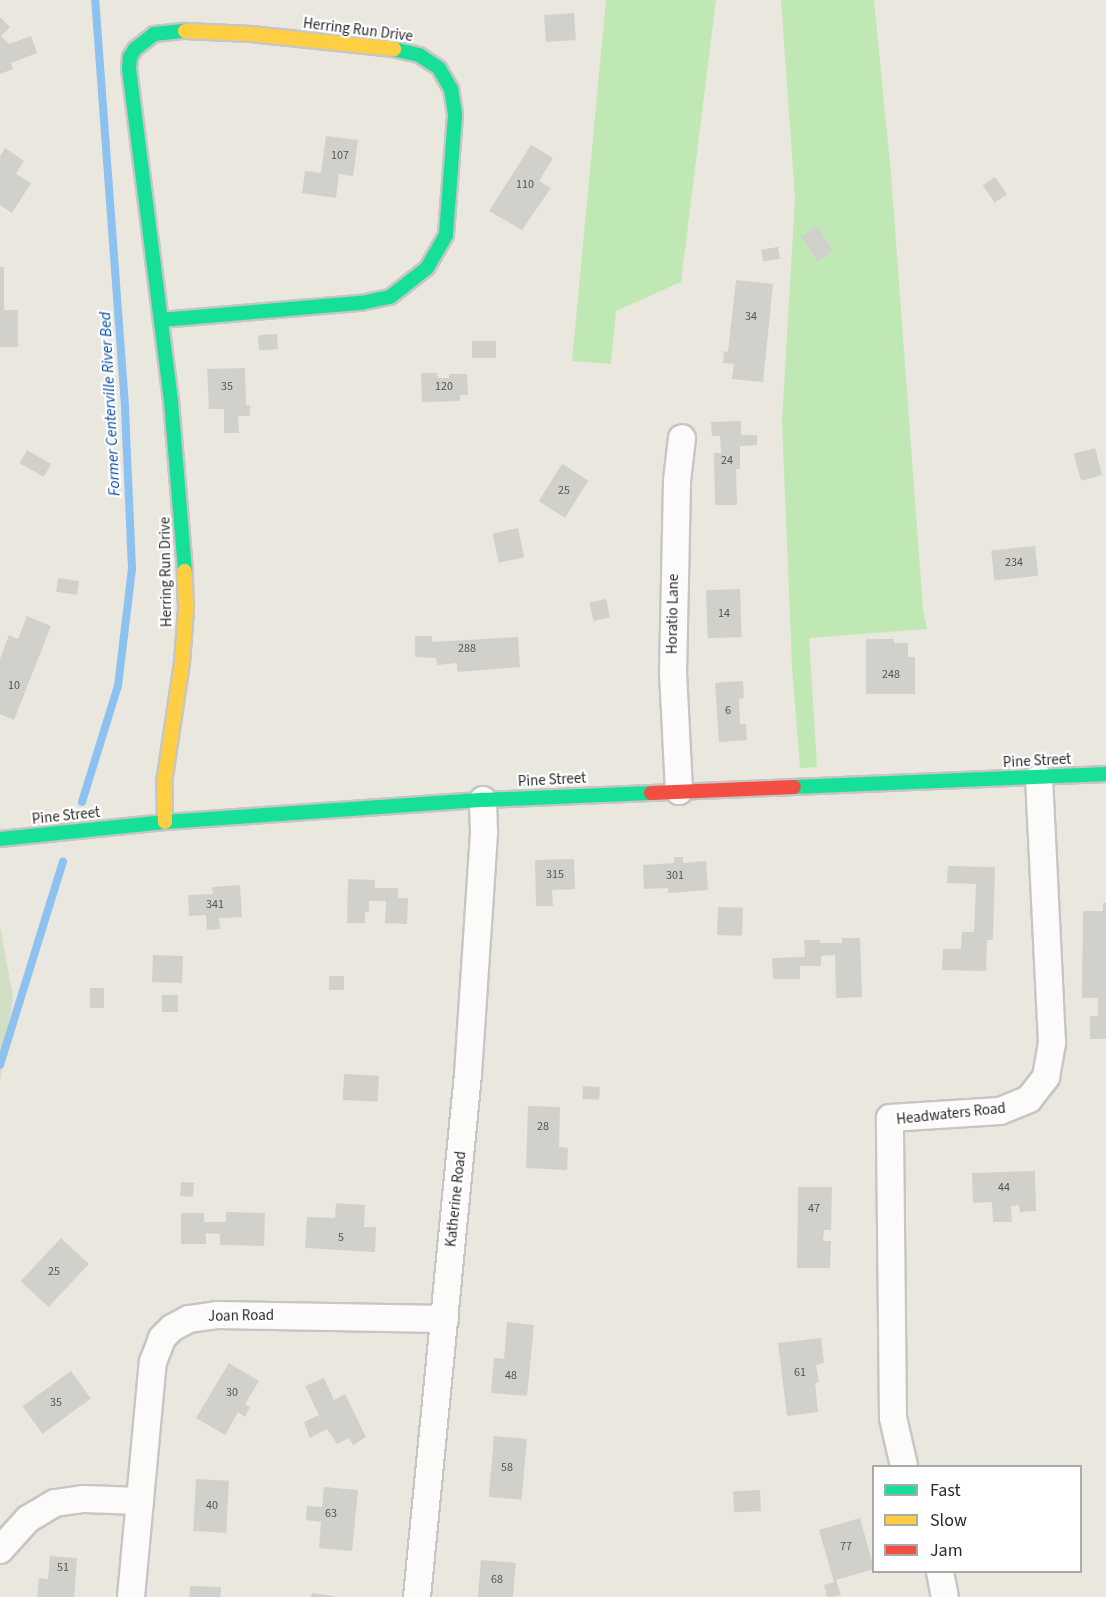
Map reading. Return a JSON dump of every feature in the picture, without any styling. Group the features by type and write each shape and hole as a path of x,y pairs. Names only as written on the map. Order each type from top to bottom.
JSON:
{"street":[{"name":"Herring Run Drive","path":"161,320 361,303 390,297 427,268 446,235 449,217 455,114 451,89 439,68 419,55 405,50 251,34 165,32 154,34 135,49 129,70 161,320 184,536 186,608 182,663 164,783 165,822"},
{"name":"Horatio Lane","path":"679,791 673,674 677,481 682,438"},
{"name":"Pine Street","path":"0,839 165,822 483,800 1106,774"},
{"name":"Headwaters Road","path":"904,1465 892,1418 890,1118 1000,1111 1029,1099 1046,1077 1052,1043 1039,778"},
{"name":"Katherine Road","path":"417,1597 468,1074 484,832 483,800"},
{"name":"Joan Road","path":"131,1597 153,1362 162,1338 172,1328 189,1319 224,1315 445,1319"},
{"path":"0,1550 28,1519 55,1503 84,1499 140,1502"},
{"path":"940,1573 945,1597"}],"green space":[{"path":"606,0 716,0 681,282 616,311 611,364 572,361"},
{"path":"781,0 874,0 891,174 923,609 927,629 809,638 817,767 800,768 792,667 782,421 795,198"},
{"path":"0,926 13,997 0,1082"}],"building":[{"path":"574,13 576,40 546,42 544,15"},
{"path":"0,17 10,27 1,36 9,44 31,36 37,53 11,63 13,69 0,74"},
{"path":"326,136 358,140 353,176 339,174 336,198 302,193 305,171 321,173"},
{"path":"531,145 553,158 539,181 551,188 522,230 489,211"},
{"path":"5,148 24,161 16,174 31,183 12,213 0,205 0,156"},
{"path":"995,177 1007,194 995,203 983,186"},
{"path":"817,226 833,251 817,262 801,236"},
{"path":"778,247 780,259 763,262 761,250"},
{"path":"0,267 4,267 4,310 18,310 18,347 0,347"},
{"path":"736,280 773,284 763,382 732,379 734,364 723,363 724,351 728,352"},
{"path":"277,334 278,349 259,350 258,335"},
{"path":"472,341 496,341 496,358 472,358"},
{"path":"245,368 246,405 250,405 250,416 238,416 239,433 224,433 224,409 209,409 207,369"},
{"path":"421,373 437,373 438,378 449,378 449,374 467,374 468,395 460,395 460,401 422,402"},
{"path":"741,421 741,435 757,435 757,445 740,446 740,469 736,469 737,505 715,505 714,453 721,453 720,436 712,436 711,422"},
{"path":"1095,448 1102,475 1081,481 1074,454"},
{"path":"27,450 51,464 44,477 20,463"},
{"path":"562,464 588,480 565,518 539,501"},
{"path":"518,528 524,557 499,563 493,533"},
{"path":"1035,546 1038,576 994,580 991,551"},
{"path":"58,578 79,581 77,595 56,592"},
{"path":"740,589 742,637 708,638 706,590"},
{"path":"606,599 610,618 593,621 589,603"},
{"path":"27,616 51,626 14,720 0,714 0,659 9,635 18,639"},
{"path":"415,636 432,636 432,642 518,637 520,667 457,672 457,663 437,665 436,658 415,657"},
{"path":"866,639 894,639 894,643 908,643 908,657 915,657 915,694 866,694"},
{"path":"743,681 744,698 739,699 740,724 746,724 747,740 719,742 715,683"},
{"path":"674,857 683,857 683,863 706,861 708,890 668,893 668,888 644,889 643,865 674,863"},
{"path":"574,859 575,889 552,890 553,906 536,906 535,860"},
{"path":"948,866 995,867 993,940 987,940 986,971 942,970 943,949 961,949 962,932 974,932 976,884 947,883"},
{"path":"348,879 375,880 375,888 398,888 398,898 408,898 407,924 385,923 386,901 369,901 369,912 365,912 365,923 347,923"},
{"path":"240,885 242,917 219,918 220,929 207,930 206,915 189,916 188,895 213,894 212,887"},
{"path":"1103,903 1106,903 1106,1039 1090,1039 1090,1016 1098,1016 1098,998 1082,998 1083,911 1103,911"},
{"path":"718,907 743,908 742,936 717,935"},
{"path":"842,938 860,938 862,997 836,998 835,955 821,956 821,966 800,966 800,979 773,979 772,958 805,957 804,940 842,943"},
{"path":"153,955 183,956 182,983 152,982"},
{"path":"329,976 344,976 344,990 329,990"},
{"path":"90,988 104,988 104,1008 90,1008"},
{"path":"162,995 178,995 178,1012 162,1012"},
{"path":"344,1074 379,1076 378,1102 343,1100"},
{"path":"583,1086 600,1087 599,1100 582,1099"},
{"path":"528,1106 560,1107 559,1147 568,1148 567,1170 526,1168"},
{"path":"1035,1171 1036,1211 1020,1212 1019,1205 1011,1206 1012,1222 993,1222 992,1202 973,1203 972,1173"},
{"path":"181,1182 194,1183 193,1197 180,1196"},
{"path":"798,1187 832,1187 831,1230 824,1230 823,1241 831,1241 830,1268 797,1268"},
{"path":"336,1203 365,1205 364,1227 376,1227 375,1252 305,1248 307,1217 335,1218"},
{"path":"226,1212 265,1213 264,1246 220,1245 220,1234 206,1233 206,1244 181,1244 181,1213 204,1213 204,1222 226,1222"},
{"path":"61,1238 89,1264 49,1307 21,1281"},
{"path":"507,1322 534,1325 527,1396 491,1393 494,1358 504,1359"},
{"path":"821,1338 824,1363 816,1365 819,1382 815,1383 818,1412 787,1416 778,1343"},
{"path":"229,1363 259,1381 245,1404 250,1407 245,1417 238,1412 225,1435 196,1418"},
{"path":"71,1371 91,1399 42,1434 22,1406"},
{"path":"324,1378 334,1400 345,1394 366,1437 353,1445 349,1438 337,1444 327,1429 310,1438 304,1422 319,1415 305,1386"},
{"path":"494,1436 527,1439 522,1500 489,1497"},
{"path":"196,1479 229,1481 226,1533 193,1531"},
{"path":"324,1487 358,1490 352,1551 319,1548 321,1522 306,1520 307,1506 322,1507"},
{"path":"760,1490 761,1511 734,1512 733,1491"},
{"path":"860,1518 872,1570 836,1580 841,1595 827,1597 824,1585 834,1582 819,1530"},
{"path":"50,1556 77,1558 74,1597 37,1597 39,1578 48,1579"},
{"path":"481,1560 516,1563 513,1597 478,1597"},
{"path":"190,1586 221,1587 221,1597 190,1597"},
{"path":"312,1593 334,1596 334,1597 311,1597"}],"waterway":[{"name":"Former Centerville River Bed","path":"82,802 118,686 132,569 125,406 95,0"},
{"name":"Former Centerville River Bed","path":"0,1065 63,862"}],"traffic: fast":[{"path":"185,31 154,34 135,49 130,57 129,70 171,401 185,571"},
{"path":"161,320 361,303 390,297 427,268 446,235 455,114 451,89 439,68 419,55 394,49"},
{"path":"794,787 1106,774"},
{"path":"0,839 165,822 483,800 651,793"}],"traffic: slow":[{"path":"185,31 251,34 394,49"},
{"path":"165,822 164,783 182,663 186,608 185,571"}],"traffic: jam":[{"path":"651,793 794,787"}]}
